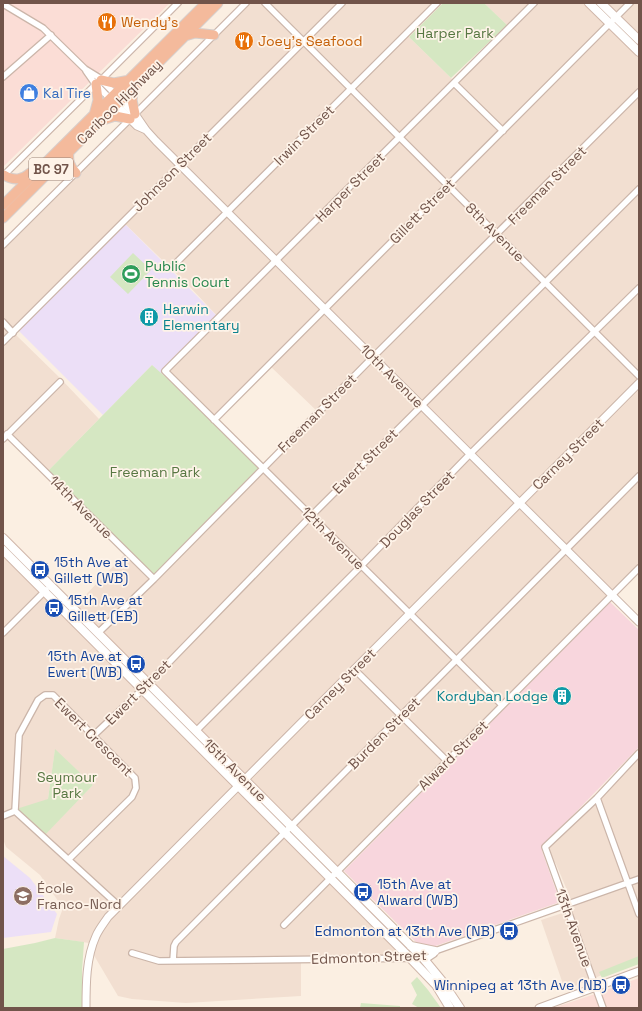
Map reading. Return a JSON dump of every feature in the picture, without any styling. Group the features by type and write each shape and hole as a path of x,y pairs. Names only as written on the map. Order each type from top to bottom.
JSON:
{"highway":[{"path":"195,14 198,3"},
{"name":"Cariboo Highway","path":"3,218 50,165 132,83 206,3"},
{"name":"Cariboo Highway","path":"132,83 185,36 218,3"},
{"path":"185,36 195,33 214,35"},
{"path":"98,82 132,83 132,116 115,116 96,119 98,82"},
{"name":"Cariboo Highway","path":"3,206 50,165 69,151 96,119"},
{"path":"69,151 69,158 73,170"},
{"path":"4,176 13,179 22,179 39,166 50,165 62,166 73,170"}],"main road":[{"path":"589,3 639,40"},
{"path":"601,3 639,52"},
{"name":"15th Avenue","path":"3,538 47,588 145,687 334,875 423,958 442,981 460,1008"},
{"name":"15th Avenue","path":"3,550 98,633 145,687 196,731 242,783"},
{"name":"15th Avenue","path":"334,875 436,986 450,1008"},
{"path":"410,946 435,951"}],"street":[{"path":"4,176 178,3"},
{"path":"3,245 73,170 132,116 246,3"},
{"name":"8th Avenue","path":"265,3 639,376"},
{"name":"Johnson Street","path":"3,342 342,3"},
{"name":"Irwin Street","path":"172,267 437,3"},
{"name":"Harper Street","path":"165,371 534,3"},
{"name":"Gillett Street","path":"214,420 630,3"},
{"name":"10th Avenue","path":"3,4 34,22 51,36 116,99 180,165 639,622"},
{"path":"3,77 51,36"},
{"path":"454,83 502,131"},
{"name":"Freeman Street","path":"98,633 154,579 373,357 639,92"},
{"name":"Ewert Street","path":"93,736 145,687 421,405 639,189"},
{"name":"Douglas Street","path":"196,731 361,566 470,454 639,288"},
{"path":"3,322 13,333"},
{"name":"12th Avenue","path":"165,371 502,705"},
{"path":"5,437 60,382"},
{"name":"Carney Street","path":"86,1008 88,962 96,936 108,917 639,383"},
{"name":"14th Avenue","path":"5,437 154,579"},
{"name":"Burden Street","path":"173,960 174,946 176,942 639,476"},
{"name":"Alward Street","path":"284,925 639,568"},
{"path":"3,633 47,588"},
{"path":"354,669 447,761"},
{"name":"Ewert Crescent","path":"15,811 19,734 38,700 45,695 53,695 135,778 136,788 132,797 69,859"},
{"path":"639,752 596,798 639,914"},
{"name":"13th Avenue","path":"596,798 545,847 603,1008"},
{"path":"3,816 15,811 119,906"},
{"name":"Edmonton Street","path":"132,953 160,961 428,958 434,954 435,951 639,879"},
{"path":"539,1008 639,971"}],"shaded area":[{"path":"8,3 170,3 3,167 3,9"},
{"path":"249,3 434,3 405,33 456,83 511,29 484,3 639,3 639,569 334,878 411,956 301,958 301,996 186,1003 132,999 118,996 92,952 96,944 55,938 63,908 40,875 6,847 3,839 3,536 74,607 127,552 155,580 319,413 269,365 214,420 165,373 221,320 189,286 124,223 14,333 99,419 46,473 7,435 3,439 3,246","holes":["55,750 93,785 43,836"]},
{"path":"124,223 218,317 161,374 152,365 103,415 18,330"},
{"path":"610,602 639,630 639,747 545,842 542,851 560,902 424,950 344,871"},
{"path":"639,757 639,960 565,990 541,920 575,909 556,864 545,850"},
{"name":"École Franco-Nord","path":"3,856 30,878 57,914 51,932 3,938"},
{"path":"639,978 639,1008 553,1008 595,994"}],"green space":[{"name":"Harper Park","path":"443,3 484,3 507,25 451,78 409,37"},
{"name":"Public Tennis Court","path":"133,253 151,270 128,294 110,277"},
{"name":"Freeman Park","path":"152,365 214,420 263,470 155,580 46,473"},
{"name":"Seymour Park","path":"55,749 93,785 43,837 13,810 48,799"},
{"path":"55,938 84,942 82,1008 3,1008 3,949"},
{"path":"639,956 639,964 602,978 599,972"},
{"path":"417,977 441,1008 419,1008 412,1004 417,995 411,983"},
{"path":"361,1003 400,1006 400,1008 360,1008"}],"place":[{"name":"Wendy's","path":"107,22"},
{"name":"Joey’s Seafood","path":"244,41"},
{"name":"Kal Tire","path":"29,93"},
{"name":"Public Tennis Court","path":"131,274"},
{"name":"Harwin Elementary","path":"149,317"},
{"name":"15th Ave at Gillett (WB)","path":"40,570"},
{"name":"15th Ave at Gillett (EB)","path":"54,608"},
{"name":"15th Ave at Ewert (WB)","path":"136,664"},
{"name":"Kordyban Lodge","path":"562,696"},
{"name":"15th Ave at Alward (WB)","path":"363,892"},
{"name":"École Franco-Nord","path":"23,896"},
{"name":"Edmonton at 13th Ave (NB)","path":"509,931"},
{"name":"Winnipeg at 13th Ave (NB)","path":"621,985"}]}
